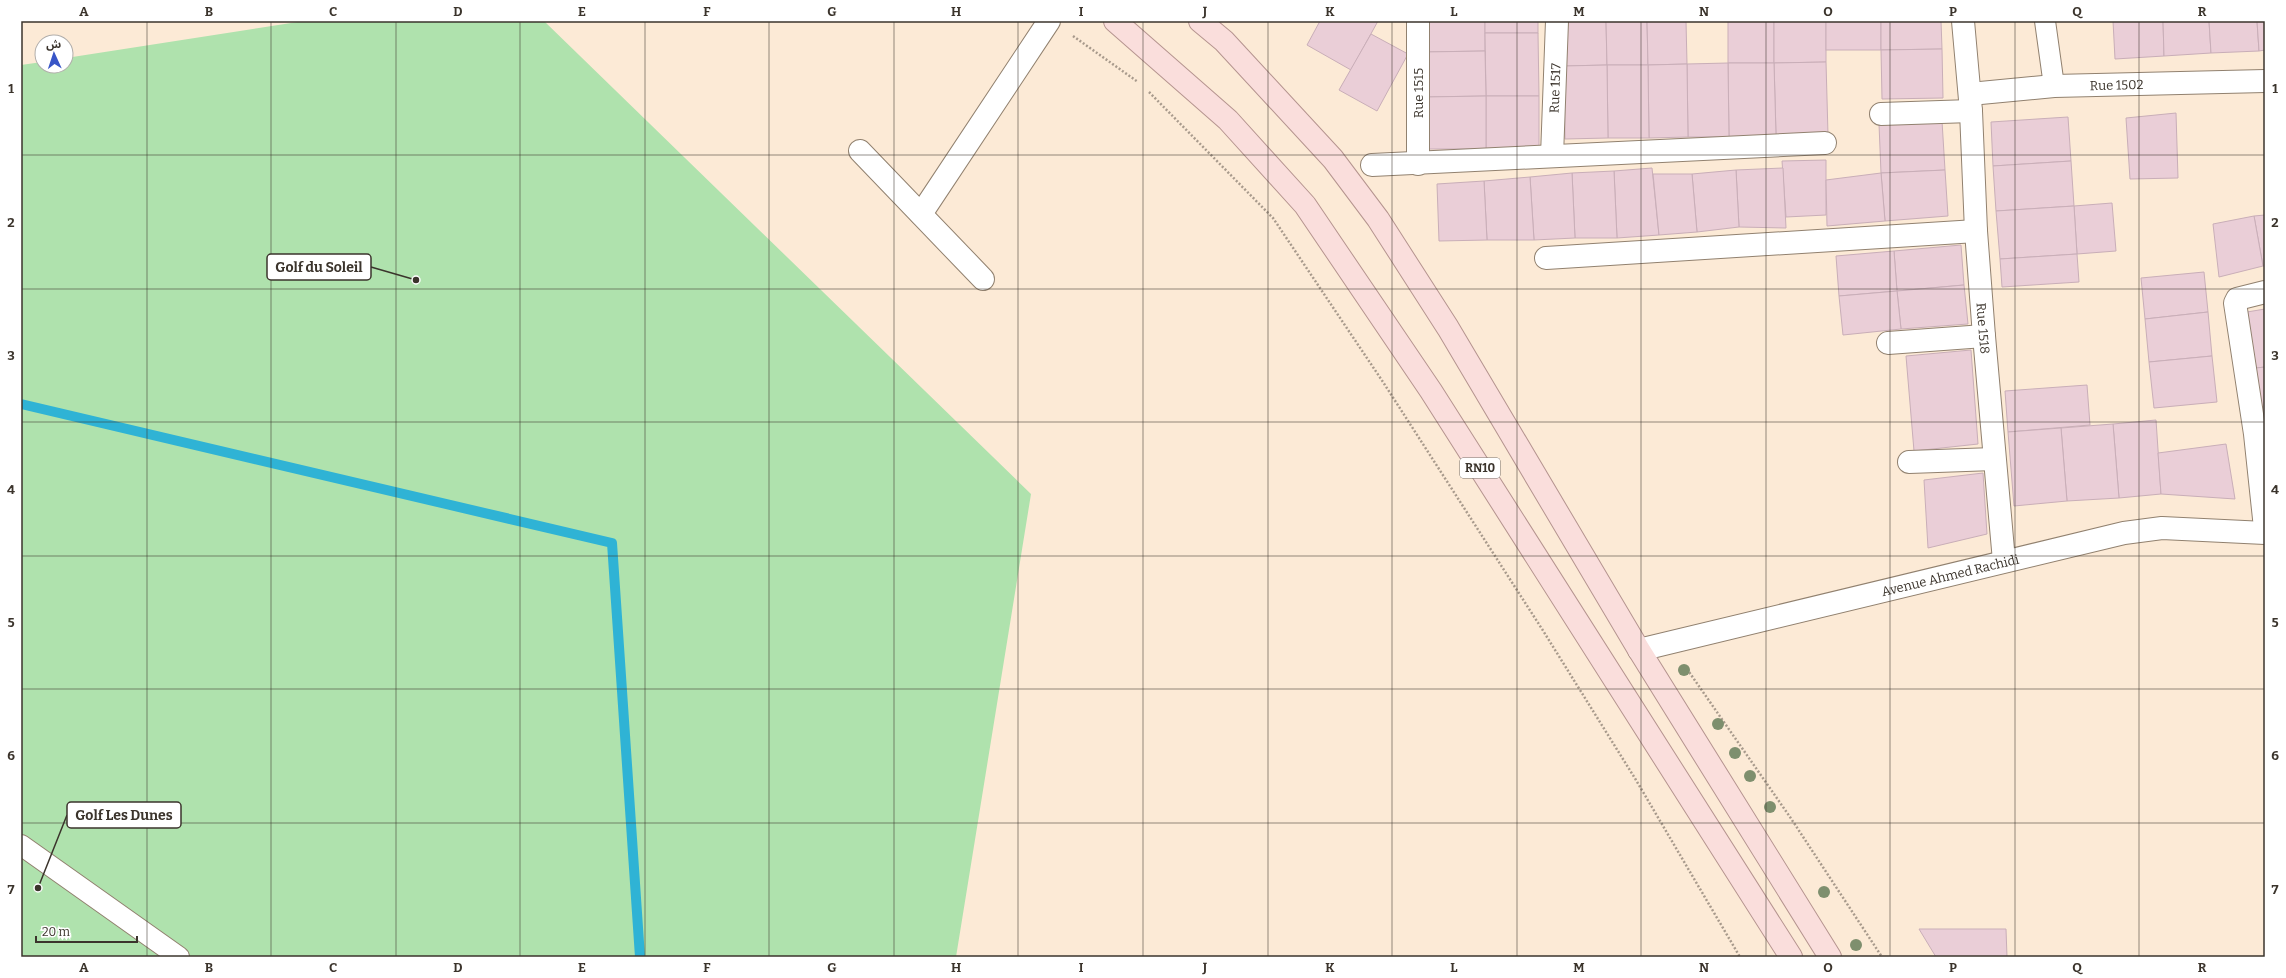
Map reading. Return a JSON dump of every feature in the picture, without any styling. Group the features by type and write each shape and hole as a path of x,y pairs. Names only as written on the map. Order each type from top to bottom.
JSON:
{"main road":[{"name":"RN10","path":"1115,21 1228,120 1305,205 1431,391 1792,957"},
{"path":"1200,21 1224,42 1333,159 1378,219 1448,328 1639,650 1830,957"}],"street":[{"path":"921,214 1049,21"},
{"name":"Rue 1515","path":"1418,21 1418,164"},
{"name":"Rue 1517","path":"1552,156 1557,21"},
{"name":"Rue 1518","path":"1963,21 1970,103 1976,231 1994,459 2004,561"},
{"name":"Rue 1502","path":"1881,114 1970,103 2054,86 2265,81"},
{"path":"1372,165 1418,164 1825,143"},
{"path":"860,151 983,279"},
{"path":"1546,258 1976,231"},
{"path":"2265,292 2237,299 2234,303 2260,432 2265,528"},
{"path":"1888,343 1984,336"},
{"path":"1909,462 1994,459"},
{"name":"Avenue Ahmed Rachidi","path":"1639,650 2124,533 2162,528 2265,533"}],"lane":[{"path":"2045,21 2054,86"},
{"path":"21,846 179,957"}],"path":[{"path":"1071,35 1143,86"},
{"path":"1148,91 1273,218 1383,382 1542,629 1636,780 1740,957"}],"green space":[{"path":"304,21 544,21 1031,494 956,957 21,957 21,65 34,63 34,74 74,74 74,57"}],"building":[{"path":"1320,21 1378,21 1351,70 1307,45"},
{"path":"1423,21 1485,21 1485,51 1423,52"},
{"path":"1485,21 1538,21 1538,33 1485,33"},
{"path":"1563,21 1606,21 1607,65 1564,66"},
{"path":"1606,21 1647,21 1648,65 1607,65"},
{"path":"1647,21 1686,21 1687,64 1648,65"},
{"path":"1728,21 1774,21 1774,63 1728,63"},
{"path":"1774,21 1826,21 1826,62 1774,63"},
{"path":"1826,21 1881,21 1881,50 1826,50"},
{"path":"1881,21 1941,21 1942,49 1881,50"},
{"path":"2113,21 2163,21 2164,56 2115,59"},
{"path":"2163,21 2209,21 2211,53 2164,56"},
{"path":"2209,21 2257,21 2259,51 2211,53"},
{"path":"2257,21 2265,21 2265,50 2259,51"},
{"path":"1485,33 1538,33 1539,96 1486,96"},
{"path":"1371,34 1408,54 1377,111 1339,90"},
{"path":"1942,49 1943,98 1882,99 1881,50"},
{"path":"1485,51 1486,96 1424,97 1423,52"},
{"path":"1826,62 1828,135 1776,135 1774,63"},
{"path":"1728,63 1774,63 1776,135 1729,137"},
{"path":"1728,63 1729,137 1688,137 1687,64"},
{"path":"1687,64 1688,137 1649,138 1648,65"},
{"path":"1607,65 1648,65 1649,138 1608,138"},
{"path":"1607,65 1608,138 1565,139 1564,66"},
{"path":"1486,96 1539,96 1539,148 1486,149"},
{"path":"1486,96 1486,149 1424,149 1424,97"},
{"path":"2176,113 2178,178 2130,179 2126,118"},
{"path":"2068,117 2071,161 1993,166 1991,122"},
{"path":"1942,121 1945,170 1881,173 1879,124"},
{"path":"1826,160 1826,215 1786,217 1782,161"},
{"path":"2071,161 2074,206 1996,211 1993,166"},
{"path":"1652,168 1659,235 1617,238 1614,171"},
{"path":"1783,168 1786,228 1739,227 1736,170"},
{"path":"1736,170 1739,227 1697,232 1692,174"},
{"path":"1945,170 1948,216 1885,221 1881,173"},
{"path":"1614,171 1617,238 1575,238 1572,173"},
{"path":"1572,173 1575,238 1534,240 1530,177"},
{"path":"1881,173 1885,221 1827,226 1826,180"},
{"path":"1653,174 1692,174 1697,232 1659,235"},
{"path":"1530,177 1534,240 1487,240 1484,181"},
{"path":"1484,181 1487,240 1439,241 1437,184"},
{"path":"2112,203 2116,251 2077,254 2074,206"},
{"path":"2074,206 2077,254 2000,259 1996,211"},
{"path":"2265,215 2265,266 2263,266 2254,216"},
{"path":"2254,216 2263,266 2219,277 2213,224"},
{"path":"1961,245 1964,285 1897,291 1894,251"},
{"path":"1894,251 1897,291 1839,296 1836,256"},
{"path":"2077,254 2079,282 2002,287 2000,259"},
{"path":"2204,272 2208,312 2145,319 2141,278"},
{"path":"1964,285 1968,324 1901,329 1897,291"},
{"path":"1897,291 1901,329 1843,335 1839,296"},
{"path":"2265,309 2265,367 2256,368 2247,312"},
{"path":"2208,312 2212,356 2149,362 2145,319"},
{"path":"1971,350 1978,444 1914,451 1906,356"},
{"path":"2212,356 2217,402 2154,408 2149,362"},
{"path":"2265,367 2265,418 2261,419 2256,368"},
{"path":"2087,385 2090,425 2008,432 2005,391"},
{"path":"2156,420 2161,494 2119,498 2113,424"},
{"path":"2113,424 2119,498 2067,501 2061,428"},
{"path":"2061,428 2067,501 2014,506 2008,432"},
{"path":"2226,444 2235,499 2161,494 2158,453"},
{"path":"1983,473 1987,534 1928,548 1924,480"},
{"path":"1919,929 2006,929 2007,957 1936,957"}],"waterway":[{"path":"21,404 612,543 640,957"}],"place":[{"name":"Golf du Soleil","path":"416,280"},
{"name":"Golf Les Dunes","path":"38,888"}]}
